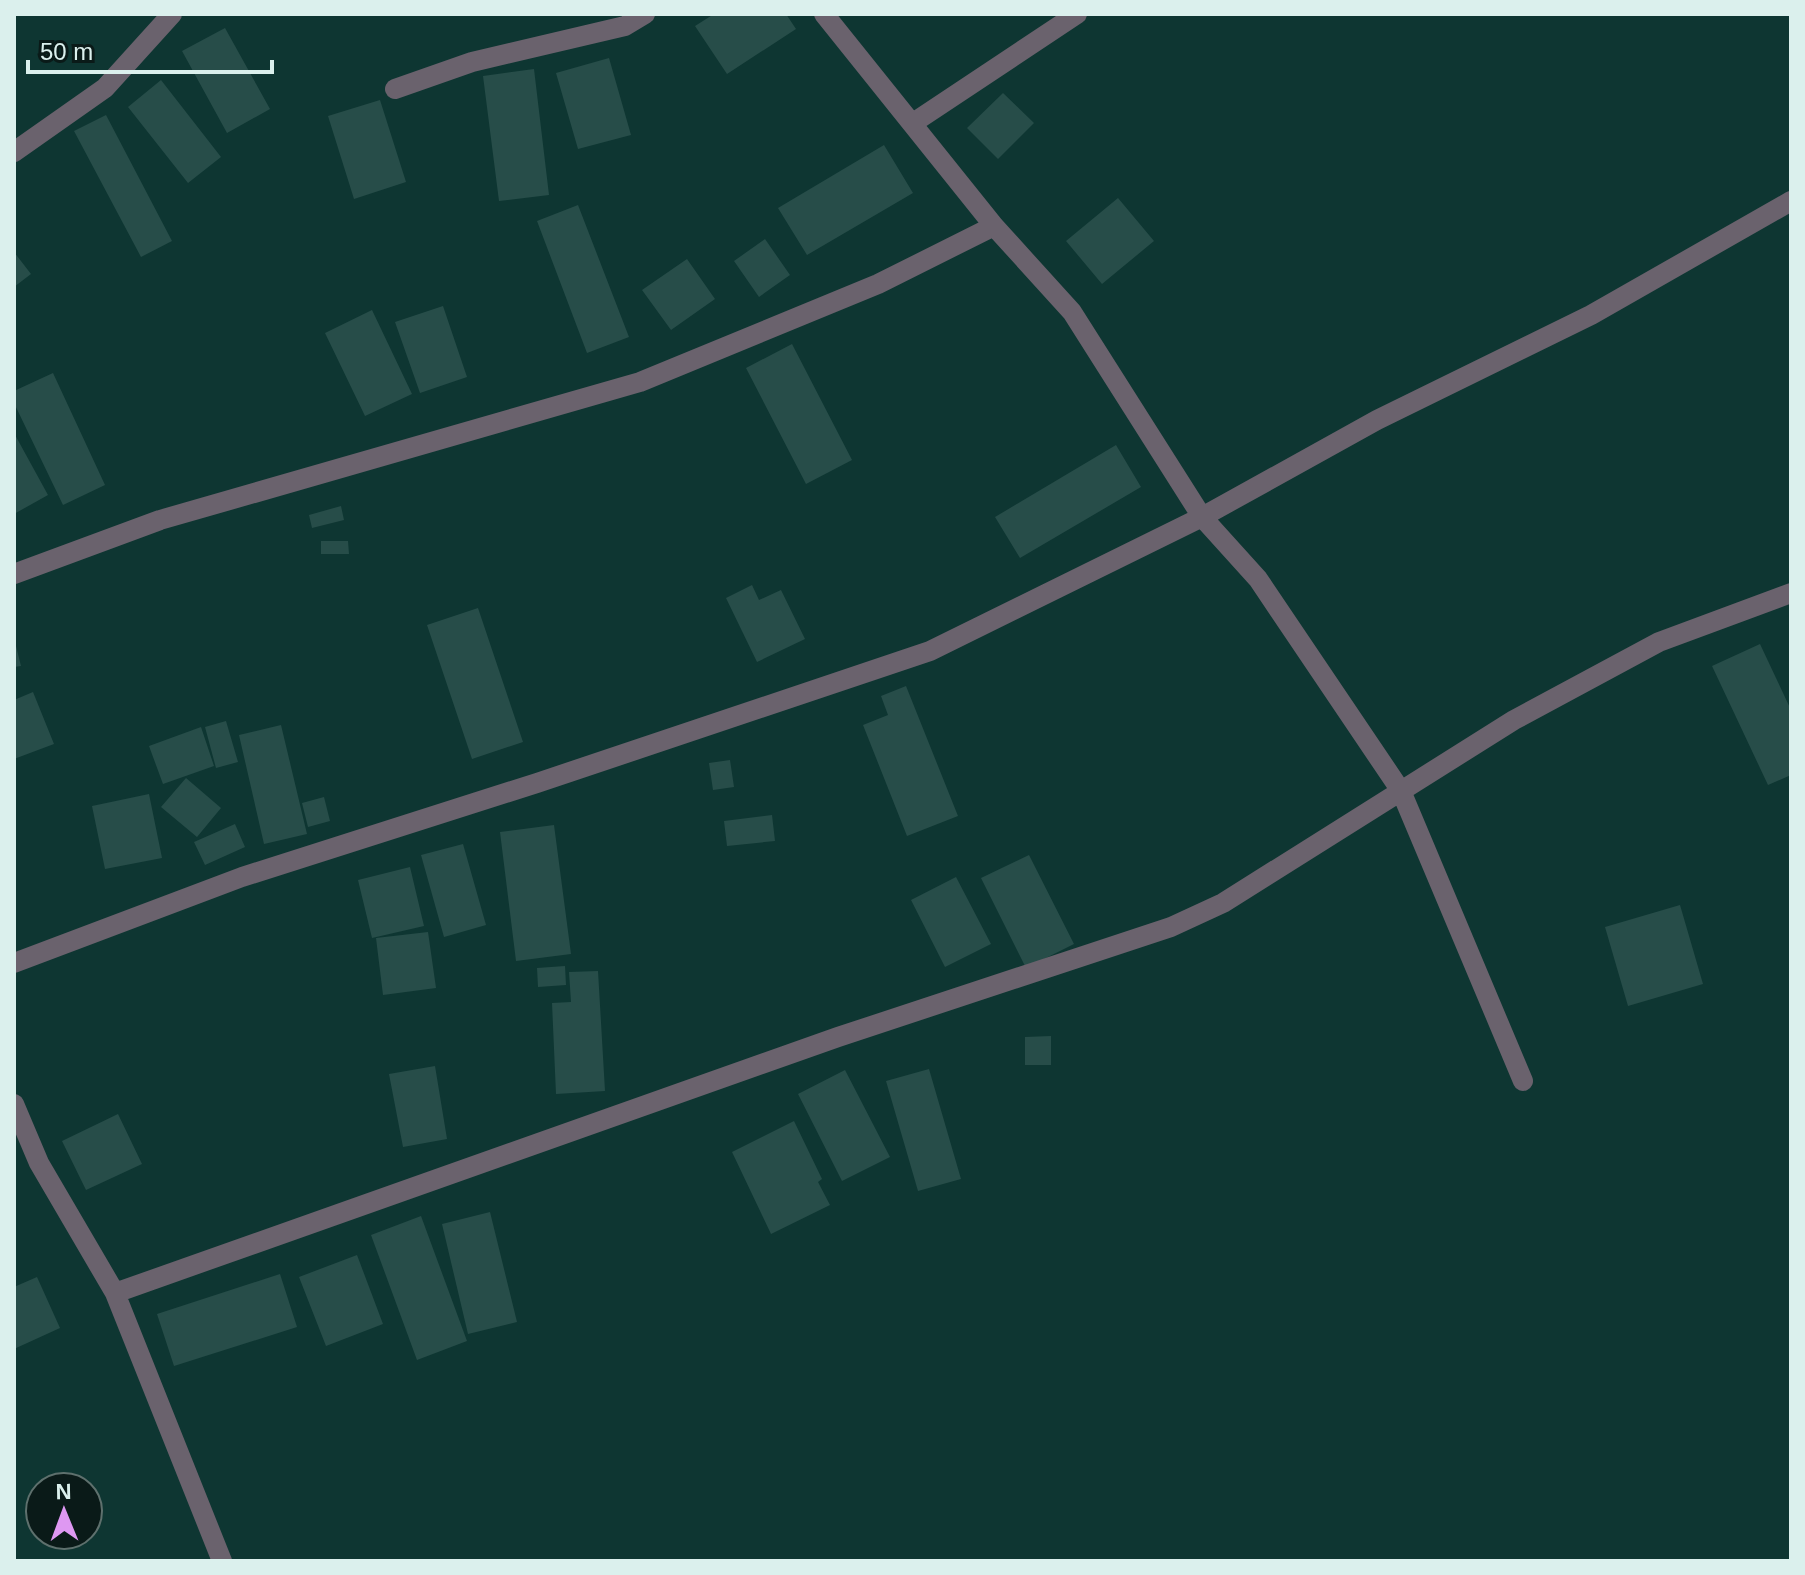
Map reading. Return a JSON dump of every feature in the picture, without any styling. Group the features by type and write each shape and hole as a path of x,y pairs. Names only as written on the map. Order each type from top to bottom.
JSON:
{"street":[{"path":"14,152 105,88 172,14"},
{"path":"395,89 472,62 625,26 645,14"},
{"path":"824,14 994,226 1072,312 1202,517 1258,579 1401,791 1523,1081"},
{"path":"913,123 1077,14"},
{"path":"14,963 242,877 537,783 930,651 1202,517 1377,420 1591,315 1791,201"},
{"path":"14,574 160,520 640,382 878,284 994,226"},
{"path":"115,1293 838,1037 1171,927 1223,903 1514,720 1659,642 1791,593"},
{"path":"14,1104 39,1163 115,1293 222,1561"}],"building":[{"path":"714,14 786,14 796,29 727,74 695,26"},
{"path":"225,28 270,109 227,133 182,51"},
{"path":"609,58 631,135 578,149 556,73"},
{"path":"534,69 549,195 499,201 483,76"},
{"path":"161,80 221,157 188,183 128,107"},
{"path":"1003,93 1034,123 998,159 967,128"},
{"path":"380,100 406,182 354,199 328,116"},
{"path":"106,115 172,241 141,257 74,131"},
{"path":"884,145 913,193 807,255 778,208"},
{"path":"1118,198 1154,241 1102,284 1066,241"},
{"path":"578,205 629,337 587,353 537,221"},
{"path":"765,239 790,275 759,297 734,261"},
{"path":"14,252 31,274 14,287"},
{"path":"687,259 715,299 671,330 642,290"},
{"path":"443,306 467,377 420,393 395,322"},
{"path":"372,310 412,394 365,416 325,333"},
{"path":"792,344 852,460 806,484 746,368"},
{"path":"53,373 105,485 63,505 14,403 14,391"},
{"path":"14,433 48,495 14,514"},
{"path":"1116,445 1141,487 1020,558 995,517"},
{"path":"341,506 344,520 312,528 309,515"},
{"path":"321,541 348,541 349,554 321,554"},
{"path":"752,585 759,600 781,590 805,639 757,662 726,598"},
{"path":"478,608 523,742 472,759 427,625"},
{"path":"14,643 21,666 14,667"},
{"path":"1760,644 1791,710 1791,775 1768,785 1712,666"},
{"path":"906,686 958,816 907,836 863,725 888,715 881,696"},
{"path":"33,692 54,744 14,759 14,700"},
{"path":"226,721 238,762 216,768 205,727"},
{"path":"281,725 307,834 264,844 239,735"},
{"path":"201,727 214,766 163,784 149,746"},
{"path":"730,760 734,787 713,790 709,763"},
{"path":"186,778 221,808 197,837 161,807"},
{"path":"149,794 162,858 105,869 92,806"},
{"path":"324,797 330,821 308,827 302,803"},
{"path":"772,815 775,841 727,846 724,821"},
{"path":"235,824 245,847 205,865 194,842"},
{"path":"554,825 571,954 516,961 500,832"},
{"path":"463,844 486,925 444,937 421,855"},
{"path":"1029,855 1074,944 1026,968 981,878"},
{"path":"410,867 424,926 372,938 358,880"},
{"path":"956,877 991,944 945,967 911,900"},
{"path":"1680,905 1703,984 1628,1006 1605,927"},
{"path":"428,932 436,988 383,995 376,938"},
{"path":"565,966 566,985 538,987 537,968"},
{"path":"598,971 605,1091 556,1094 552,1003 571,1002 569,972"},
{"path":"1051,1036 1051,1065 1025,1065 1025,1037"},
{"path":"435,1066 447,1139 403,1147 389,1074"},
{"path":"929,1069 961,1179 918,1191 886,1081"},
{"path":"845,1070 890,1157 842,1181 798,1094"},
{"path":"118,1114 142,1164 86,1190 62,1141"},
{"path":"794,1121 822,1179 818,1182 830,1205 771,1234 732,1152"},
{"path":"490,1212 517,1322 468,1334 442,1224"},
{"path":"421,1216 467,1341 417,1360 371,1235"},
{"path":"357,1255 383,1324 326,1346 299,1277"},
{"path":"280,1274 297,1327 174,1366 157,1314"},
{"path":"37,1277 60,1328 14,1349 14,1287"}]}
